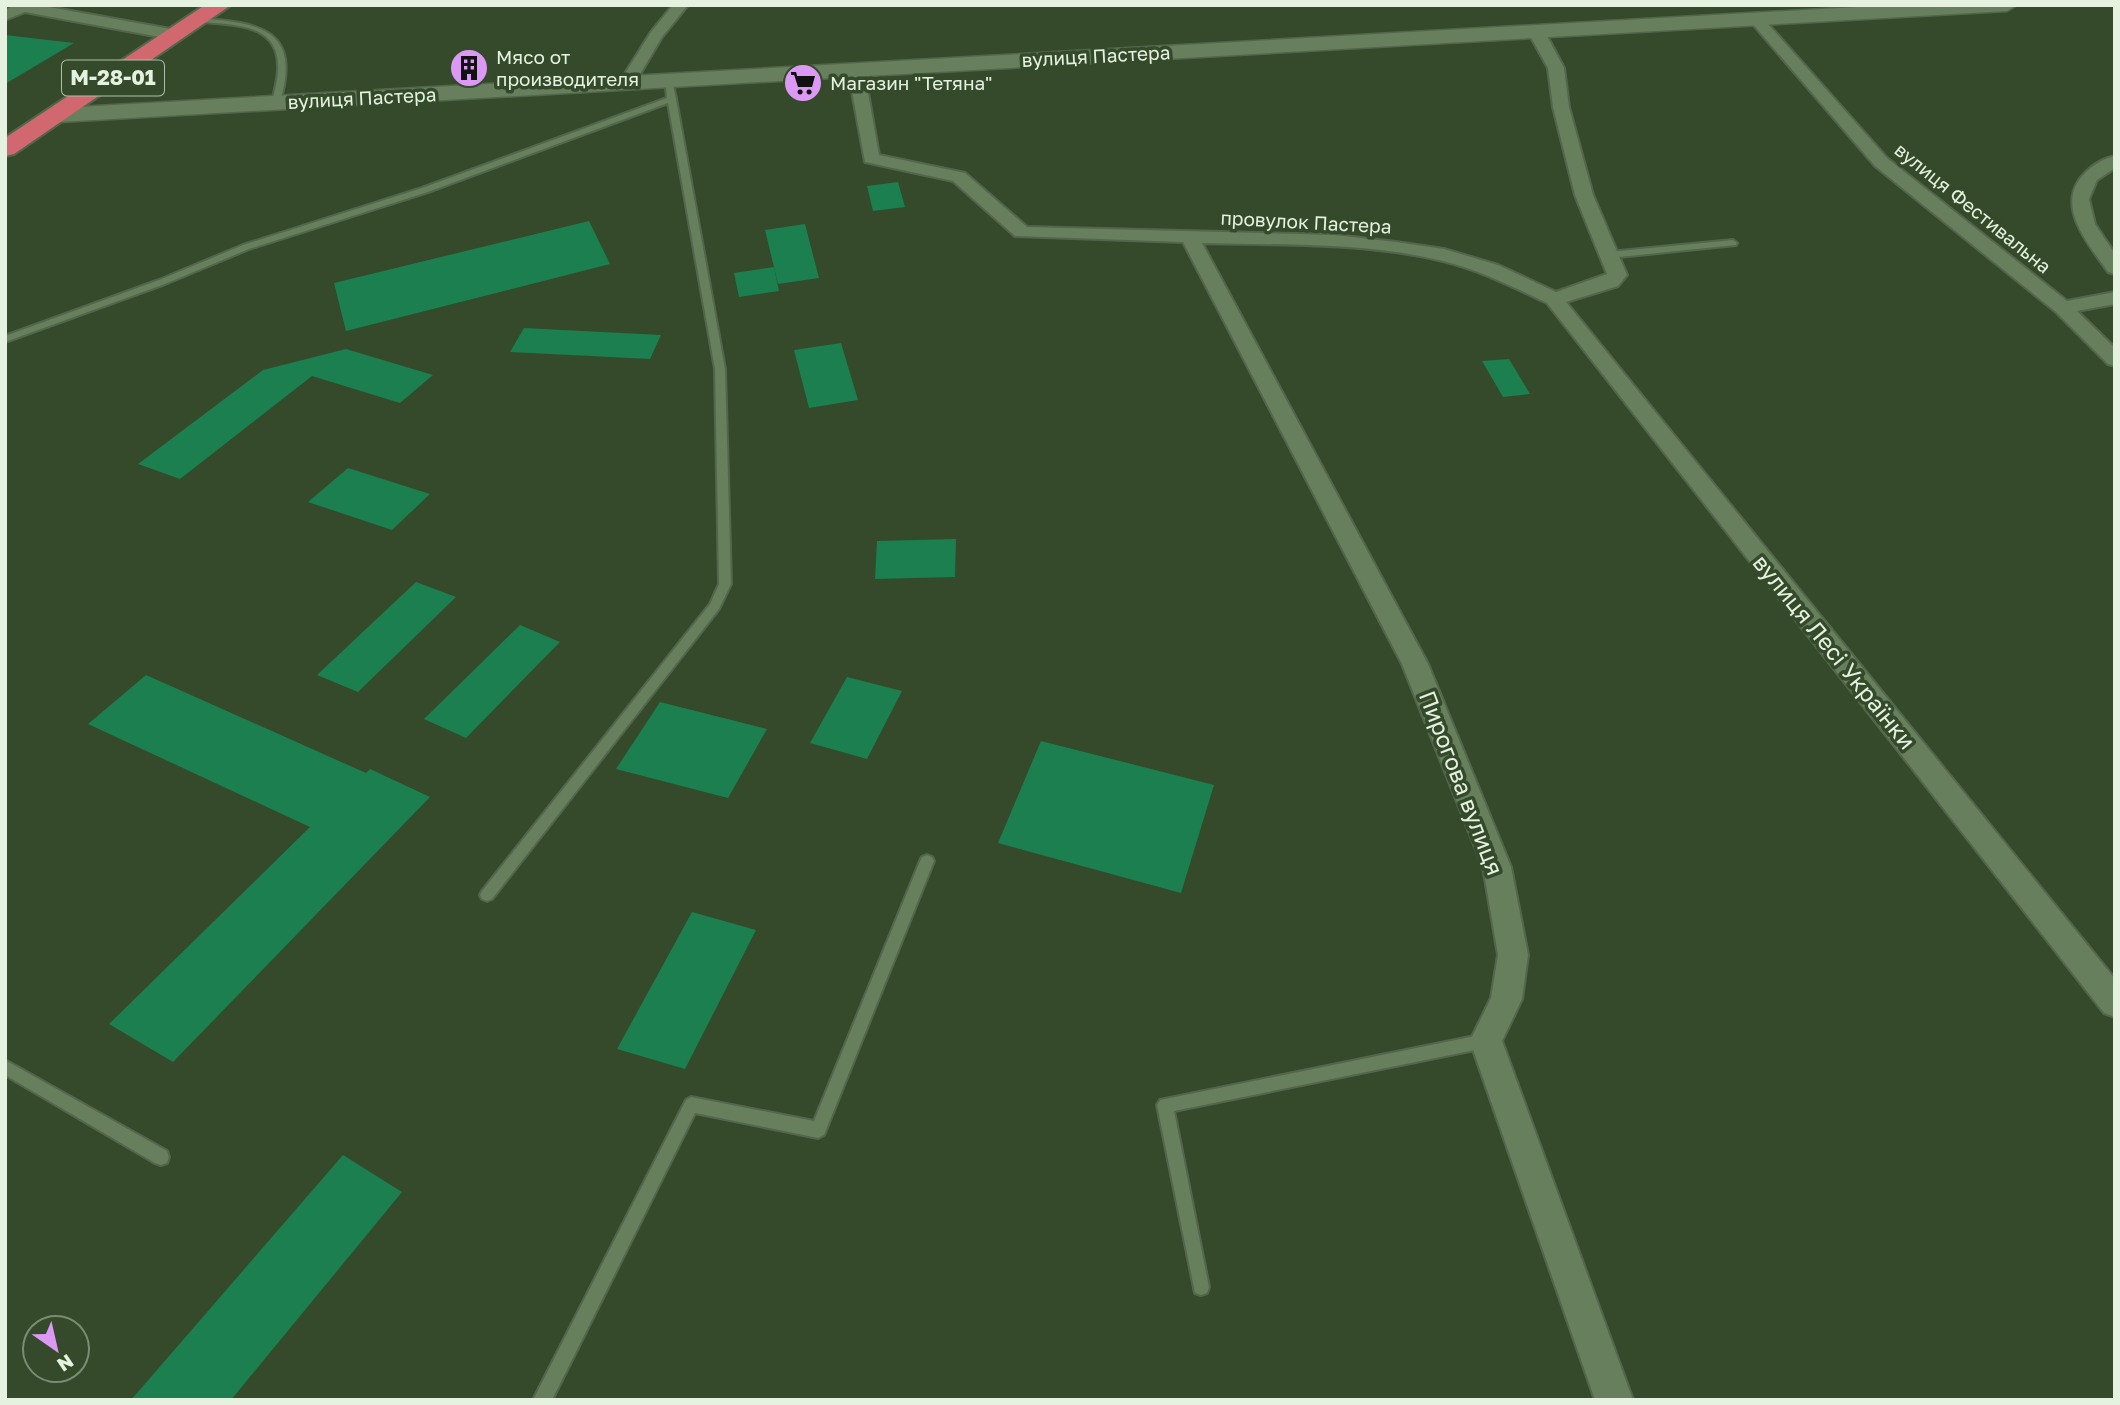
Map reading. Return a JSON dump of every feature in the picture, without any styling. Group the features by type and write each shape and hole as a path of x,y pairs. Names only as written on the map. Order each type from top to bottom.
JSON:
{"highway":[{"name":"М-28-01","path":"5,149 60,115 220,5"}],"street":[{"path":"627,83 656,36 681,5"},
{"name":"вулиця Пастера","path":"60,115 627,83 670,90 856,70 2007,5"},
{"path":"5,16 23,7 176,35"},
{"name":"вулиця Фестивальна","path":"1756,19 1881,162 2063,308 2115,360"},
{"path":"1536,32 1547,45 1563,94 1561,107 1584,195 1618,275 1611,282 1553,299"},
{"name":"провулок Пастера","path":"856,70 871,158 959,177 1022,232 1335,241 1444,255 1491,269 1553,299"},
{"path":"2115,161 2091,176 2082,197 2082,218 2115,268"},
{"name":"Пирогова вулиця","path":"1190,237 1415,664 1497,867 1513,955 1506,999 1486,1041"},
{"path":"2063,308 2115,298"},
{"name":"вулиця Лесі Українки","path":"1553,299 2112,995"},
{"path":"1486,1041 1614,1400"}],"lane":[{"path":"198,20 257,28 270,34 282,62 276,103"},
{"path":"5,339 162,282 246,247 425,190 670,90 720,369 725,584 715,607 487,895"},
{"path":"1609,255 1734,243"},
{"path":"542,1400 691,1105 818,1130 927,861"},
{"path":"1201,1287 1165,1105 1486,1041"},
{"path":"5,1067 161,1157"}],"building":[{"path":"5,35 74,43 5,84"},
{"path":"898,182 905,207 873,211 867,186"},
{"path":"589,221 610,264 346,331 334,283"},
{"path":"805,224 819,278 778,284 765,230"},
{"path":"774,267 779,291 739,297 734,273"},
{"path":"524,328 661,335 650,359 510,352"},
{"path":"841,343 858,400 809,408 794,350"},
{"path":"346,349 433,375 400,403 312,376 180,479 138,464 263,370"},
{"path":"1509,359 1530,394 1503,397 1482,361"},
{"path":"348,468 430,494 392,530 308,502"},
{"path":"956,539 955,577 875,579 877,541"},
{"path":"416,582 456,597 358,692 317,675"},
{"path":"520,625 560,642 466,738 424,719"},
{"path":"146,675 366,773 370,769 430,797 173,1062 109,1024 310,827 88,724"},
{"path":"847,677 902,691 867,759 810,743"},
{"path":"660,702 767,729 728,798 616,769"},
{"path":"1041,741 1214,785 1181,893 998,843"},
{"path":"692,912 756,930 685,1069 617,1049"},
{"path":"343,1155 402,1192 231,1400 131,1400"}],"place":[{"name":"Мясо от производителя","path":"469,68"},
{"name":"Магазин \"Тетяна\"","path":"803,83"}]}
